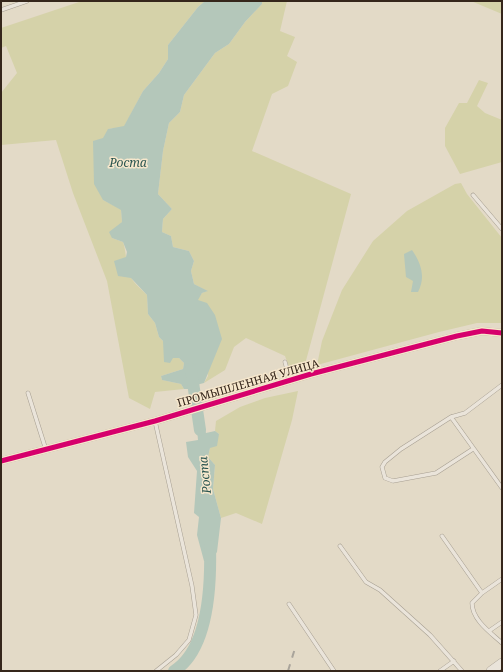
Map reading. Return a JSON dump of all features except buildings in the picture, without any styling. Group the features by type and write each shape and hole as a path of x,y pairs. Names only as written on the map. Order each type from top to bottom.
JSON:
{"street":[{"name":"ПРОМЫШЛЕННАЯ УЛИЦА","path":"1,462 155,421 290,380 457,336 482,331 502,333"},
{"path":"491,671 502,663"}],"lane":[{"path":"1,10 27,1"},
{"path":"473,195 502,230"},
{"path":"285,362 290,380"},
{"path":"474,449 436,473 393,481 385,478 382,467 385,462 401,449 451,417 465,413 502,385"},
{"path":"28,394 46,450"},
{"path":"451,417 502,488"},
{"path":"155,421 192,586 196,615 189,640 176,655 156,671"},
{"path":"442,536 482,593"},
{"path":"340,546 366,582 380,590 425,630 462,671"},
{"path":"502,579 482,593 472,603 472,609 488,631 502,643"},
{"path":"289,604 333,669 327,671"},
{"path":"488,631 502,622"},
{"path":"440,671 454,661"}],"shaded area":[{"path":"82,1 205,1 198,7 168,45 168,59 159,73 143,91 124,127 108,129 103,200 121,209 122,222 112,238 123,242 130,275 135,283 147,295 148,314 155,323 159,337 173,358 179,358 184,363 183,369 161,376 162,380 181,384 184,389 155,392 150,409 129,398 107,281 73,193 56,140 1,145 1,93 17,73 6,46 1,48 1,28"},
{"path":"262,1 287,1 280,31 295,37 287,56 297,62 288,86 272,94 252,151 351,194 304,368 291,373 285,356 246,338 234,347 225,370 204,383 208,376 197,300 202,293 207,291 194,284 191,271 194,261 189,251 173,247 171,236 162,232 163,219 172,209 158,194 163,151 169,123 180,112 184,95 215,53 229,44 245,22 262,4"},
{"path":"471,1 502,1 502,14"},
{"path":"479,80 488,83 477,106 485,113 502,120 502,162 460,174 445,146 445,128 459,103 467,103"},
{"path":"461,183 467,194 502,238 502,323 477,323 317,365 322,341 342,290 373,241 407,211 455,184"},
{"path":"298,391 292,420 262,524 236,513 221,518 213,489 215,465 208,457 210,448 219,434 215,431 216,421 240,407 265,398"}],"water":[{"name":"Роста","path":"205,1 262,1 262,4 245,22 229,44 215,53 184,95 180,112 169,123 163,151 158,194 172,209 163,219 162,232 171,236 173,247 189,251 194,261 191,271 194,284 208,291 202,293 198,300 207,303 215,315 222,339 204,383 184,389 181,384 162,380 161,376 183,369 184,363 179,358 173,358 170,363 164,362 163,341 159,337 155,323 148,314 147,295 131,278 118,276 114,261 126,257 127,252 123,242 112,238 109,232 122,222 121,210 103,200 94,184 93,141 103,138 108,129 124,126 143,91 159,73 168,59 168,45 198,7"},
{"path":"412,250 420,265 422,276 422,281 418,292 411,292 413,281 406,277 404,254"},
{"name":"Роста","path":"200,415 206,433 215,431 219,434 217,446 210,448 208,457 215,465 213,489 221,518 217,552 210,561 204,561 197,535 199,517 194,513 197,471 188,457 186,442 198,440 196,416"}],"waterway":[{"name":"Роста","path":"191,369 200,430"},
{"name":"Роста","path":"174,671 186,661 195,647 201,632 206,614 210,578 210,546"}],"railway":[{"path":"288,671 296,645"}],"cycle path":[{"path":"1,461 155,421 311,374 457,336 482,331 502,333"}]}
